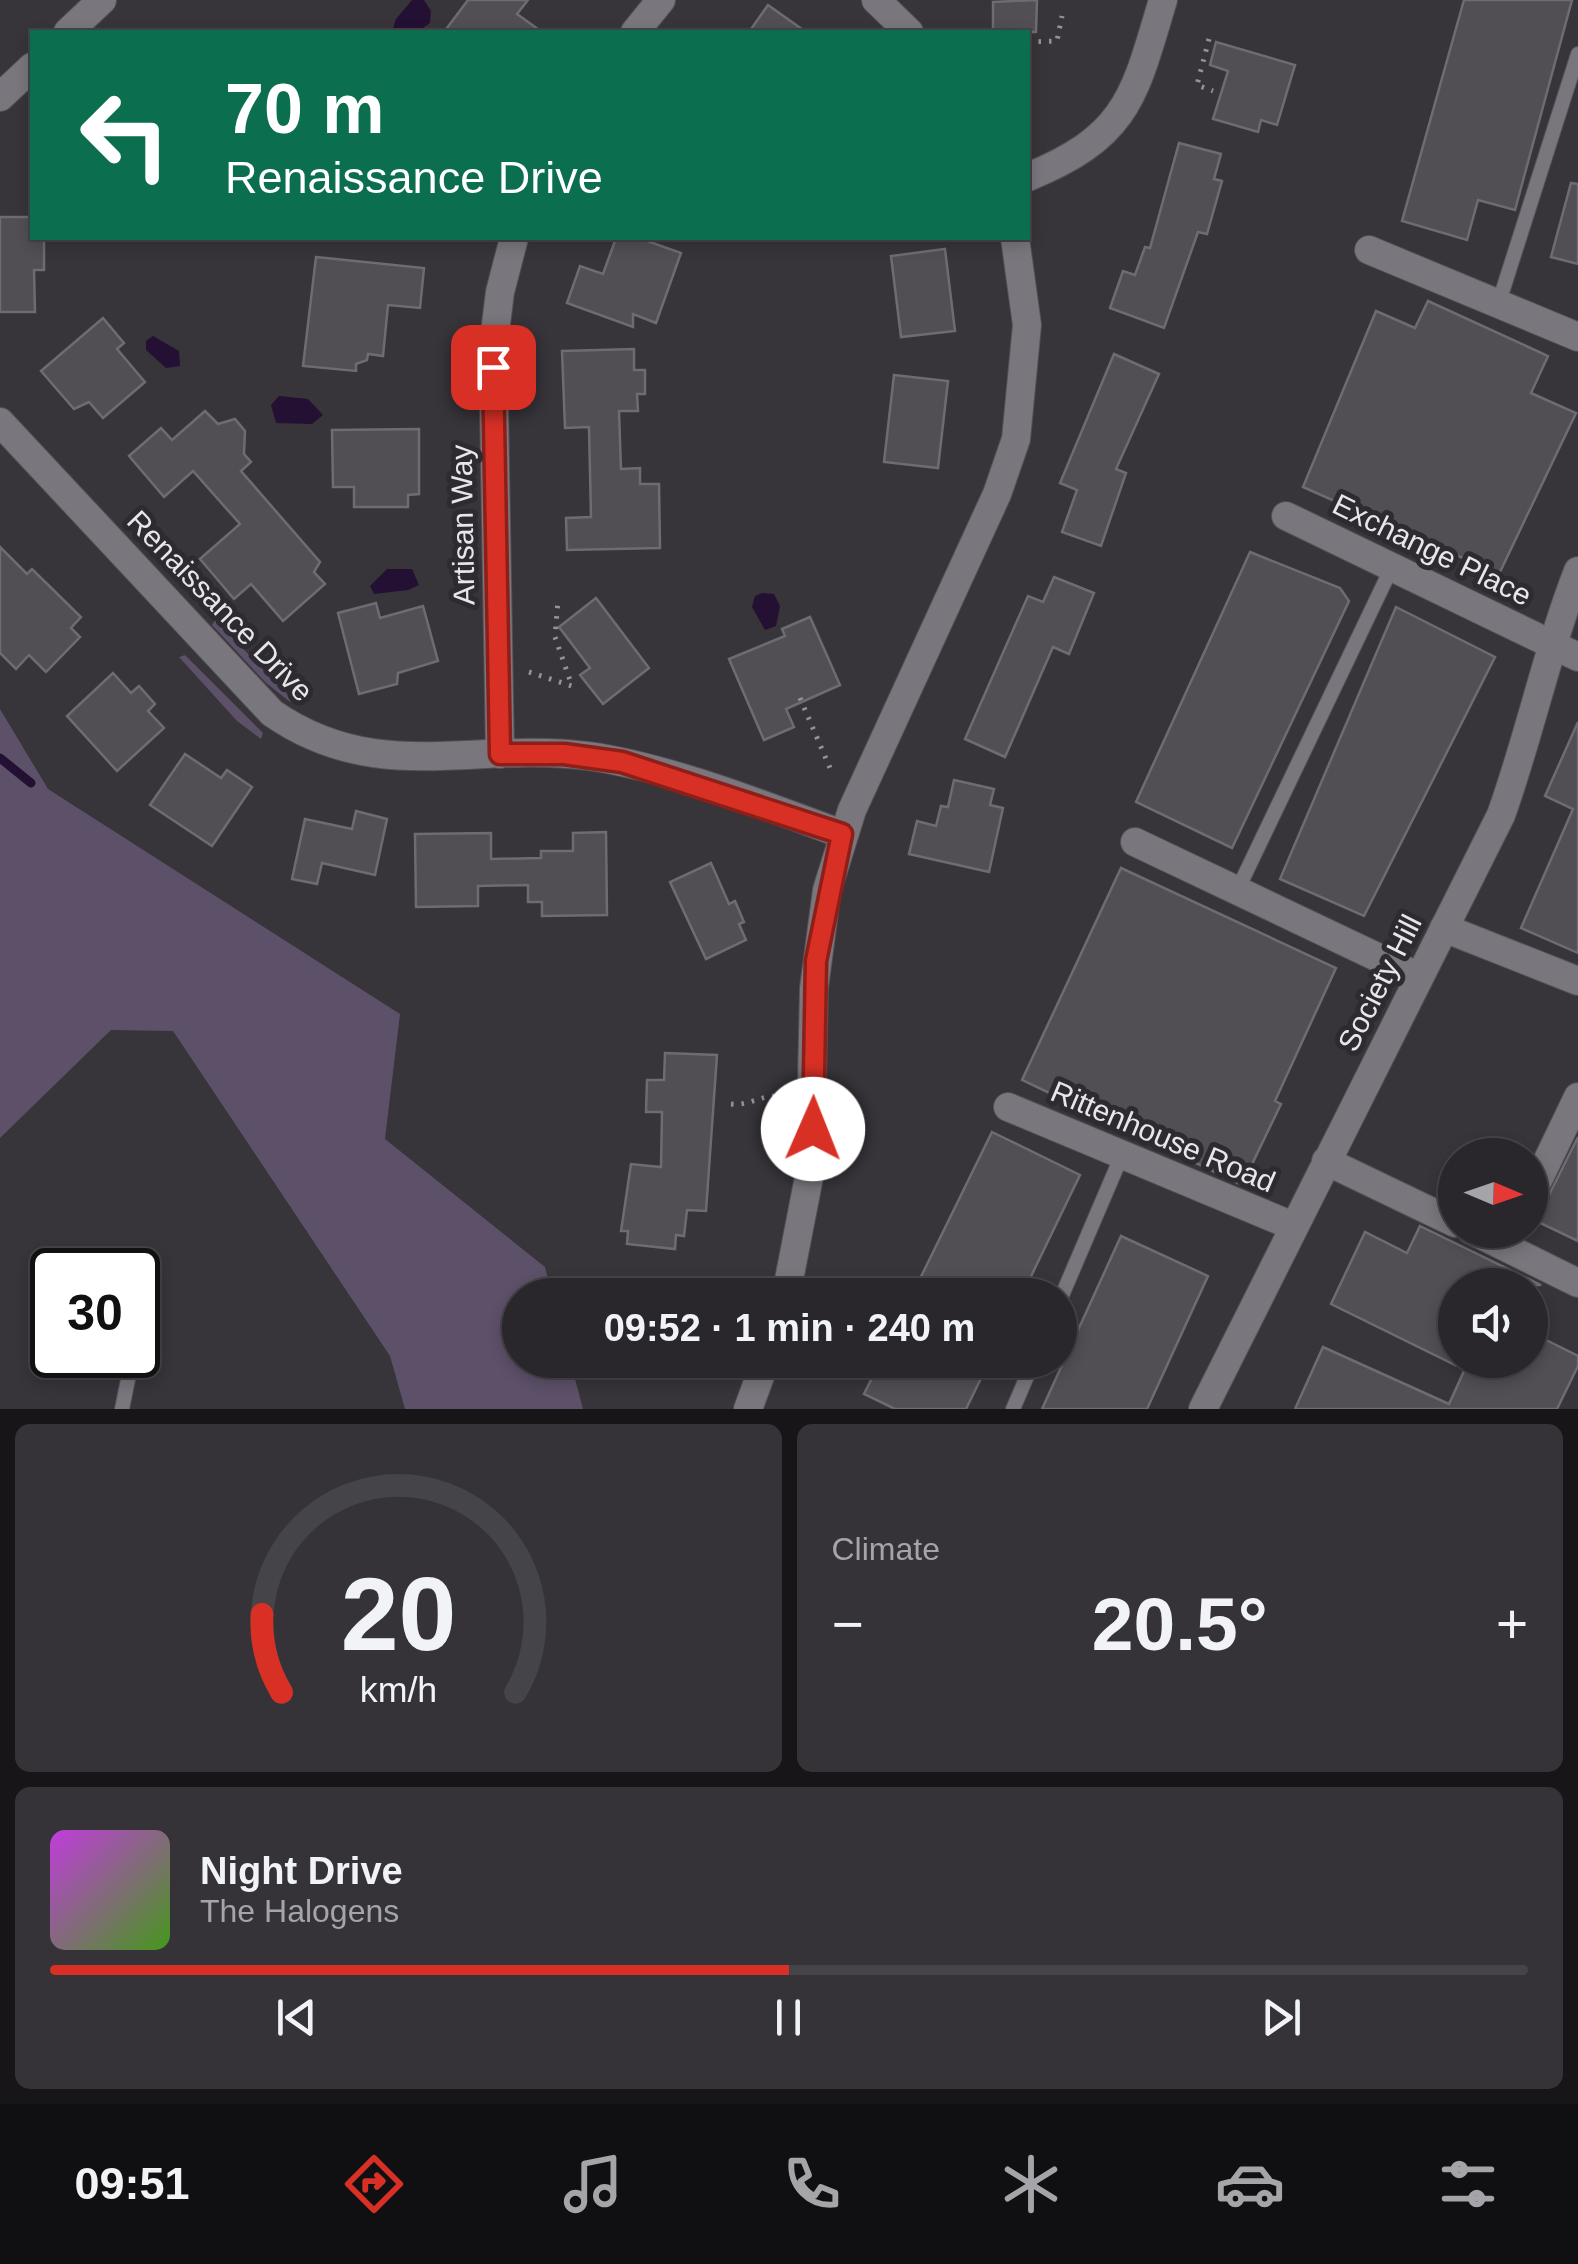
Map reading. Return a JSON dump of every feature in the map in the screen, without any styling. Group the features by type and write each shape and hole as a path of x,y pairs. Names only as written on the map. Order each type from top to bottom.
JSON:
{"street":[{"path":"70,30 102,0"},
{"path":"637,30 661,0"},
{"path":"876,0 907,30"},
{"path":"1030,176 1093,143 1122,113 1142,71 1162,0"},
{"path":"0,96 30,69"},
{"name":"Artisan Way","path":"500,754 493,348 514,240"},
{"path":"789,1278 810,1172 816,961 842,834 998,494 1016,438 1026,325 1014,240"},
{"path":"1369,250 1578,337"},
{"name":"Renaissance Drive","path":"0,422 255,696 291,726 326,744 383,757 564,754 622,762 842,834"},
{"name":"Exchange Place","path":"1286,516 1578,657"},
{"name":"Society Hill","path":"1203,1409 1502,814 1526,748 1550,643 1578,571"},
{"path":"1135,842 1419,977"},
{"path":"1444,928 1578,981"},
{"path":"1548,1160 1578,1097"},
{"name":"Rittenhouse Road","path":"1008,1107 1293,1226"},
{"path":"1326,1161 1438,1214"},
{"path":"1525,1248 1578,1283"},
{"path":"748,1409 759,1378"}],"lane":[{"path":"1498,302 1578,54"},
{"path":"1238,891 1392,567"},
{"path":"1069,1278 1122,1155"},
{"path":"122,1409 128,1378"},
{"path":"1013,1409 1026,1378"}],"path":[{"path":"1030,42 1057,41 1062,16"},
{"path":"1210,40 1196,85 1214,90"},
{"path":"530,672 572,686 555,637 558,600"},
{"path":"800,698 833,775"},
{"path":"731,1104 745,1106 766,1096 779,1096"}],"shaded area":[{"path":"412,0 424,0 431,11 430,23 420,30 393,30 396,19"},
{"path":"153,336 179,351 180,366 166,368 146,350 146,341"},
{"path":"279,396 308,399 323,415 312,424 276,423 271,405"},
{"path":"387,569 412,569 419,585 374,594 370,586"},
{"path":"774,594 780,606 776,626 765,630 752,607 755,596"},
{"path":"215,620 295,698 290,702 265,682 212,625"},
{"path":"185,655 263,733 261,739 237,721 179,657"},
{"path":"0,709 48,789 400,1014 385,1139 545,1267 548,1278 502,1278 502,1378 575,1378 583,1409 405,1409 390,1356 173,1031 111,1030 0,1138"}],"building":[{"path":"468,0 528,0 517,14 539,30 446,30"},
{"path":"1037,0 1036,32 993,30 993,2"},
{"path":"1464,0 1572,0 1515,210 1478,200 1467,240 1402,221"},
{"path":"768,5 803,30 750,30"},
{"path":"1216,42 1295,65 1277,125 1261,120 1258,132 1213,119 1228,71 1210,65"},
{"path":"1179,143 1221,154 1214,179 1222,181 1207,234 1198,232 1164,328 1110,308 1123,271 1135,275 1145,247 1150,248"},
{"path":"1571,183 1578,184 1578,264 1551,257"},
{"path":"0,217 30,217 30,240 44,240 44,270 34,270 35,312 0,312"},
{"path":"615,240 645,240 681,253 656,323 633,314 633,327 567,303 580,266 603,274"},
{"path":"945,249 955,331 901,337 891,256"},
{"path":"316,257 424,268 420,308 388,305 383,356 368,354 367,360 356,364 356,371 303,366"},
{"path":"1428,301 1548,356 1531,393 1576,413 1499,574 1303,487 1376,311 1415,328"},
{"path":"103,318 124,343 117,349 145,382 103,418 89,402 74,409 41,371"},
{"path":"634,349 634,370 645,370 645,394 637,394 638,411 619,411 621,469 640,468 640,484 659,484 660,548 567,550 566,518 591,517 589,427 565,428 562,351"},
{"path":"1114,354 1159,374 1116,469 1126,473 1101,546 1062,532 1077,490 1060,483"},
{"path":"894,375 948,381 938,468 884,462"},
{"path":"205,411 218,424 235,419 245,431 244,454 251,462 241,471 320,562 314,572 325,584 283,621 251,584 234,599 200,559 240,524 193,471 164,497 129,456 161,428 172,440"},
{"path":"419,429 419,494 408,495 408,507 354,507 354,487 333,487 332,430"},
{"path":"0,547 27,574 32,569 81,617 71,628 80,637 46,672 29,655 16,669 0,653"},
{"path":"1250,552 1340,588 1349,601 1232,848 1136,802"},
{"path":"1054,577 1094,593 1069,654 1053,647 1005,757 965,739 1028,596 1043,602"},
{"path":"596,598 649,668 603,704 580,675 590,668 559,627"},
{"path":"376,603 380,618 423,606 438,661 398,673 397,684 359,694 338,613"},
{"path":"1396,607 1495,657 1364,916 1280,879"},
{"path":"810,617 840,685 786,709 794,727 764,740 729,659 785,636 782,629"},
{"path":"113,673 131,693 139,686 155,704 148,711 164,728 117,771 67,716"},
{"path":"1578,722 1578,953 1521,928 1573,809 1545,796"},
{"path":"185,754 221,778 227,770 252,787 212,846 150,805"},
{"path":"954,780 994,789 990,805 1003,808 989,872 909,854 917,821 936,826 941,806 948,807"},
{"path":"356,811 387,819 375,875 322,863 317,884 292,879 305,819 352,829"},
{"path":"606,832 607,915 542,916 542,902 528,902 528,885 478,886 478,906 416,907 415,834 491,833 491,859 541,858 541,851 573,851 573,833"},
{"path":"711,863 729,904 735,901 746,940 706,959 670,882"},
{"path":"1121,868 1336,968 1275,1101 1281,1104 1242,1185 1022,1080"},
{"path":"665,1053 717,1055 706,1211 687,1210 684,1236 676,1235 675,1249 627,1244 628,1231 621,1231 631,1164 661,1167 662,1112 646,1112 647,1080 664,1080"},
{"path":"992,1132 1080,1175 1030,1278 920,1278"},
{"path":"1578,1137 1578,1241 1548,1227 1548,1197"},
{"path":"1420,1226 1438,1235 1438,1248 1465,1248 1506,1268 1438,1268 1438,1357 1331,1304 1365,1232 1407,1253"},
{"path":"1121,1236 1208,1276 1147,1409 1042,1409 1056,1378 1077,1378 1077,1332"},
{"path":"1548,1341 1578,1356 1578,1366 1557,1409 1295,1409 1323,1347 1449,1404 1461,1378 1548,1378"},
{"path":"872,1378 981,1378 966,1409 895,1409 864,1394"}],"waterway":[{"path":"0,758 31,783"}],"route":[{"path":"493,367 500,754 564,754 622,762 842,834 827,890 816,961 813,1129"}]}
